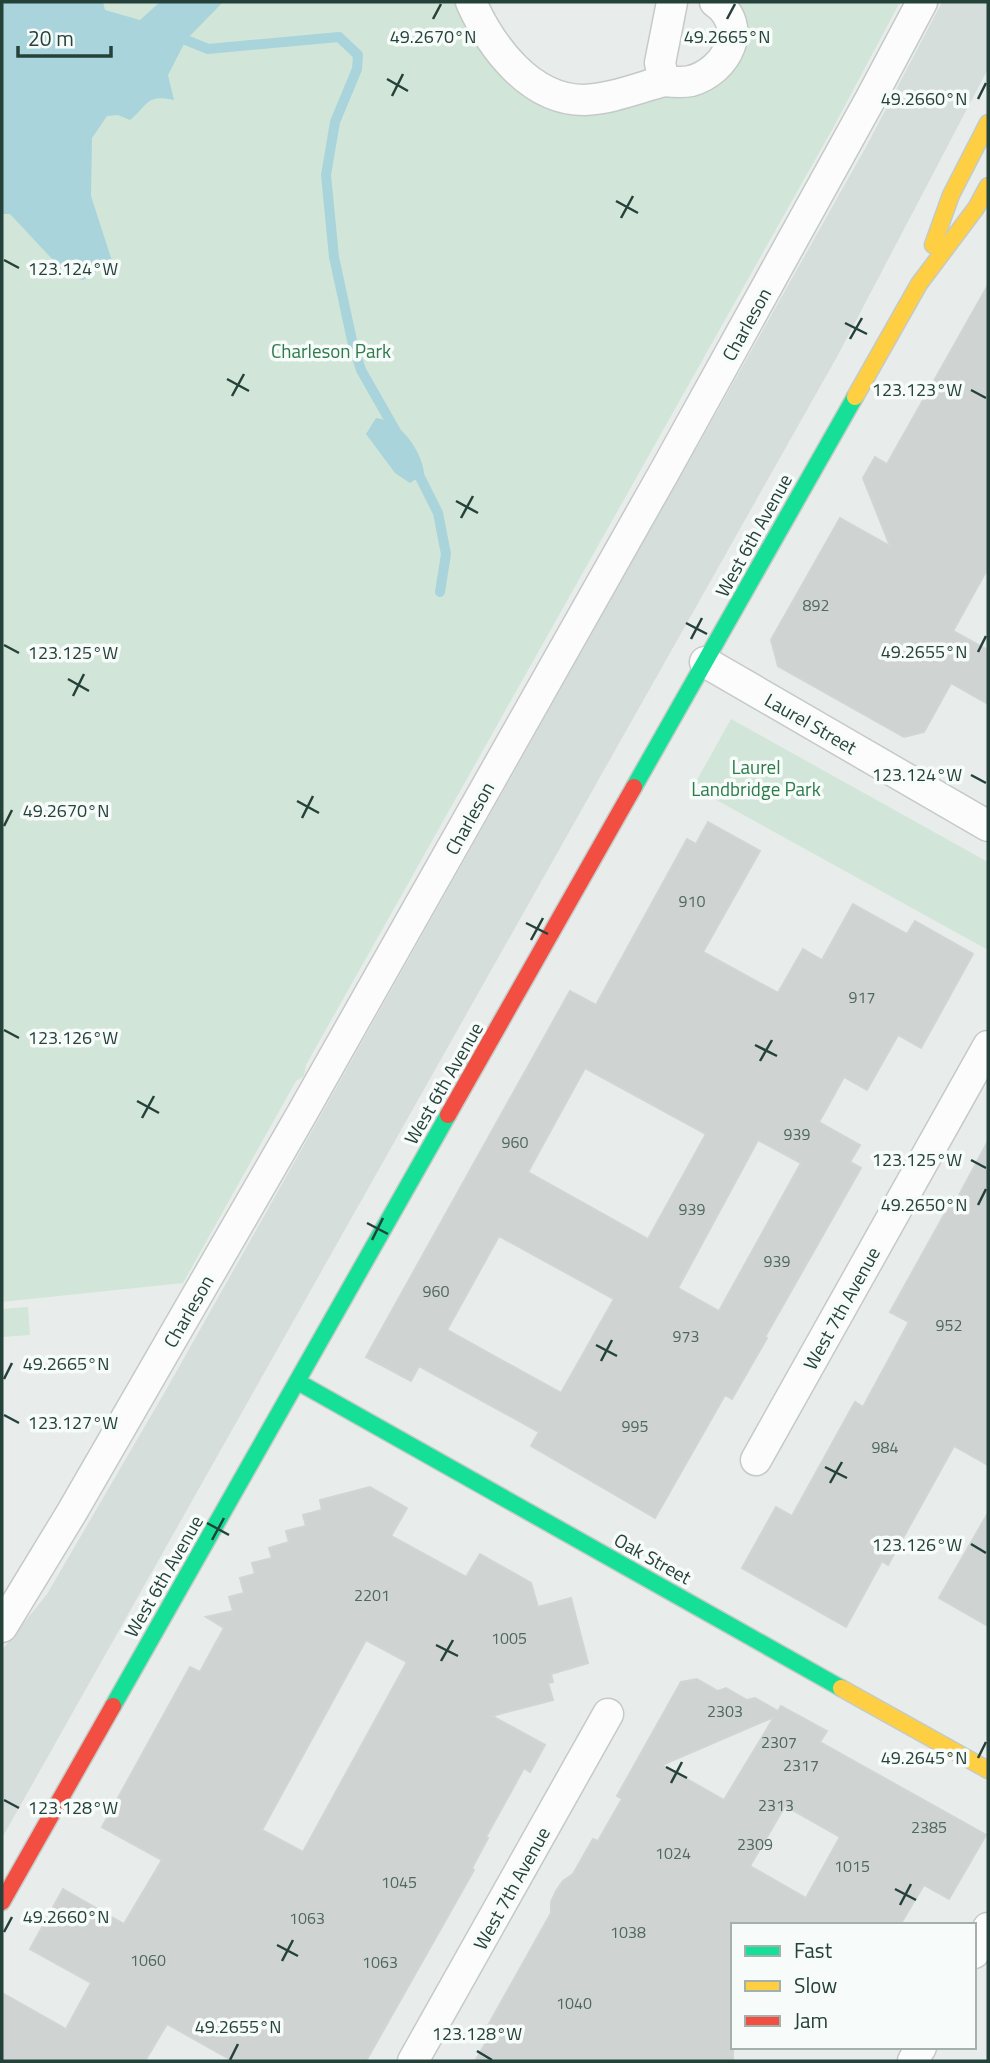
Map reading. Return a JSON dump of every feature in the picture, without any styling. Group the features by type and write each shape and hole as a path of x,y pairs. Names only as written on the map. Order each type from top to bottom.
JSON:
{"main road":[{"name":"West 6th Avenue","path":"919,284 951,195 988,123"},
{"name":"West 6th Avenue","path":"2,1902 919,284 976,208 988,186"},
{"name":"Oak Street","path":"298,1382 988,1770"}],"street":[{"path":"471,2 480,22 520,73 549,92 583,100 614,95 664,81 692,81 709,72 724,59 733,33 731,20 725,9 715,2"},
{"path":"664,81 660,63 672,2"},
{"name":"Charleson","path":"2,1627 314,1093 655,489 872,98 922,2"},
{"name":"Laurel Street","path":"705,662 988,827"},
{"name":"West 7th Avenue","path":"756,1460 988,1046"},
{"name":"West 7th Avenue","path":"413,2061 608,1714"},
{"path":"976,1949 988,1928"}],"shaded area":[{"path":"942,2 988,2 988,69 838,355 2,1838 2,1650 47,1594 166,1390 867,145"}],"green space":[{"name":"Charleson Park","path":"2,2 460,2 488,56 616,106 693,90 727,68 734,2 900,2 833,128 306,1065 304,1076 296,1081 183,1283 2,1302"},
{"name":"Laurel Landbridge Park","path":"731,719 988,862 988,950 693,787"},
{"path":"28,1307 30,1335 2,1337 2,1309"}],"water":[{"path":"2,2 103,2 105,10 140,20 160,2 223,2 186,40 168,75 174,100 152,100 130,120 118,115 107,116 92,138 91,196 112,261 83,280 68,276 10,214 2,214"},
{"path":"376,418 394,425 409,438 419,456 424,474 410,483 395,473 366,434"}],"building":[{"path":"988,285 988,568 953,631 988,650 988,704 951,683 924,732 904,737 778,666 771,640 840,518 890,546 863,478 875,457 887,464"},
{"path":"708,822 760,851 703,952 778,993 803,949 822,960 853,904 907,934 915,921 973,954 921,1048 898,1035 867,1090 844,1077 819,1122 860,1145 850,1162 861,1168 732,1399 725,1395 655,1518 531,1446 539,1432 419,1366 411,1381 366,1357 570,991 596,1005 687,839 696,844","holes":["585,1068 706,1134 648,1239 528,1172","758,1140 801,1163 719,1311 678,1288","499,1236 614,1299 561,1393 447,1330"]},
{"path":"988,1141 988,1465 954,1446 888,1565 882,1561 846,1627 742,1568 776,1507 792,1516 855,1402 863,1407 909,1322 890,1312"},
{"path":"370,1487 407,1508 391,1536 466,1577 480,1554 531,1583 538,1607 571,1598 588,1663 551,1674 553,1682 548,1683 553,1700 492,1716 545,1745 530,1772 524,1768 486,1837 488,1838 472,1868 474,1870 366,2061 233,2061 167,2024 145,2061 2,2061 2,1993 66,2029 91,1983 30,1949 63,1889 124,1924 162,1860 102,1827 190,1667 200,1672 224,1628 206,1617 233,1611 229,1597 244,1593 240,1578 255,1574 252,1563 272,1558 269,1548 289,1542 286,1531 306,1526 303,1515 322,1510 320,1500","holes":["366,1640 407,1662 303,1852 262,1830"]},
{"path":"988,1513 988,1626 939,1598"},
{"path":"697,1679 718,1691 726,1688 747,1700 755,1698 778,1711 781,1706 827,1731 820,1742 986,1835 949,1899 924,1885 901,1923 731,1923 733,2061 475,2061 492,2032 486,2029 551,1913 551,1902 556,1891 563,1881 573,1874 593,1839 598,1841 622,1799 617,1796 681,1682","holes":["774,1717 724,1800 662,1765","785,1806 840,1837 806,1898 750,1866"]}],"waterway":[{"path":"186,40 208,49 339,37 358,55 357,69 335,122 326,175 334,257 361,370 398,435"},
{"path":"415,467 438,513 446,554 440,592"}],"traffic: fast":[{"path":"634,787 855,397"},
{"path":"113,1706 448,1115"},
{"path":"298,1382 841,1688"}],"traffic: slow":[{"path":"933,245 951,195 988,123"},
{"path":"855,397 919,284 976,208 988,186"},
{"path":"841,1688 988,1770"}],"traffic: jam":[{"path":"448,1115 634,787"},
{"path":"2,1902 113,1706"}]}
